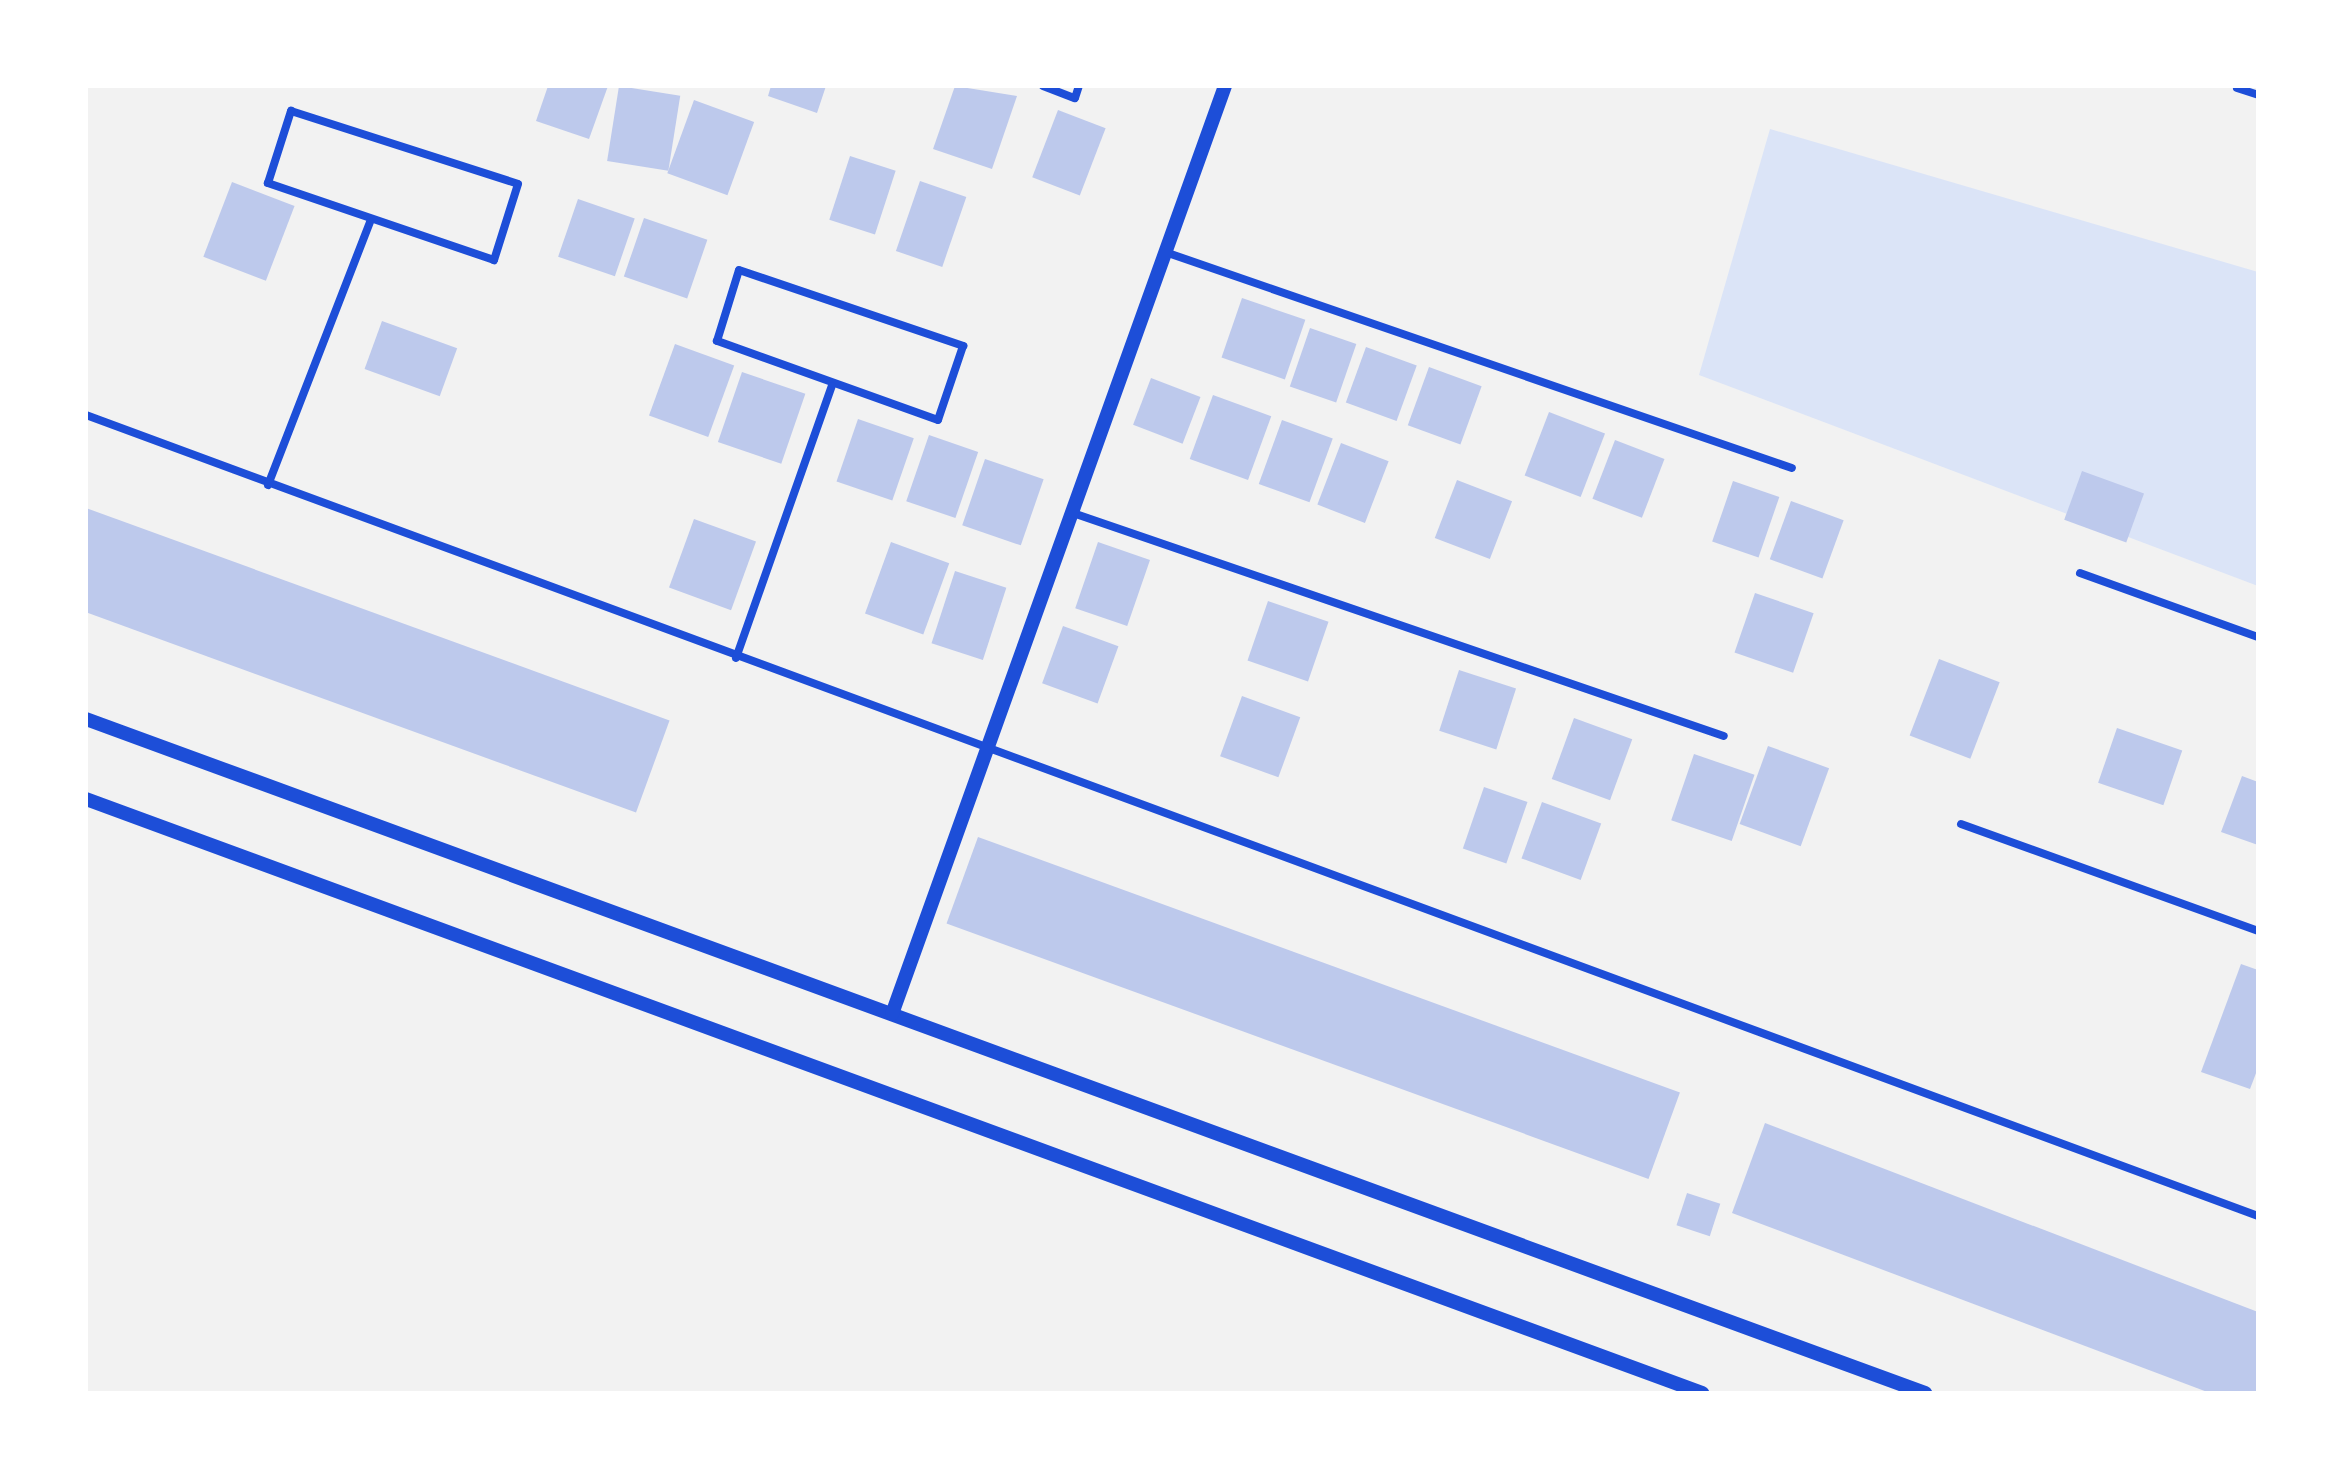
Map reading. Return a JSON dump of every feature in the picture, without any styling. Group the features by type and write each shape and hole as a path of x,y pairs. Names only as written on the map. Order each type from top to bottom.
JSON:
{"street":[{"path":"1043,86 1075,98 1079,86"},
{"path":"892,1014 1225,86"},
{"path":"2237,88 2258,95"},
{"path":"291,111 518,184 494,260 370,222 268,183 291,111"},
{"path":"268,485 370,222"},
{"path":"1165,252 1792,468"},
{"path":"739,270 963,346 938,420 832,386 717,341 739,270"},
{"path":"736,658 832,386"},
{"path":"86,415 736,658 986,747 2258,1216"},
{"path":"1070,511 1724,736"},
{"path":"2080,573 2258,637"},
{"path":"86,719 1925,1393"},
{"path":"86,799 1702,1393"},
{"path":"1961,824 2258,931"}],"shaded area":[{"path":"1770,129 2258,272 2258,586 1699,375"}],"building":[{"path":"548,86 608,86 589,139 536,121"},
{"path":"619,86 680,96 668,171 607,161"},
{"path":"771,86 826,86 817,113 768,96"},
{"path":"955,86 1017,96 992,169 933,149"},
{"path":"694,100 754,122 727,195 667,173"},
{"path":"1058,110 1106,128 1080,195 1032,177"},
{"path":"850,156 896,171 875,235 829,220"},
{"path":"920,181 966,197 942,267 896,251"},
{"path":"232,182 295,206 266,281 203,257"},
{"path":"578,199 635,219 615,276 558,257"},
{"path":"644,218 707,240 687,298 624,277"},
{"path":"1242,298 1305,320 1285,379 1221,358"},
{"path":"382,321 457,348 440,396 365,369"},
{"path":"1310,328 1356,344 1336,403 1290,387"},
{"path":"675,344 734,366 708,437 649,415"},
{"path":"1366,347 1417,365 1397,421 1346,402"},
{"path":"1429,367 1482,386 1460,444 1408,425"},
{"path":"742,372 805,394 781,464 718,442"},
{"path":"1151,378 1200,397 1183,444 1133,425"},
{"path":"1213,395 1271,416 1248,480 1190,459"},
{"path":"1549,412 1605,434 1581,497 1525,475"},
{"path":"858,419 914,438 892,501 837,481"},
{"path":"1282,420 1333,438 1309,502 1259,484"},
{"path":"929,435 978,452 955,518 906,501"},
{"path":"1615,440 1664,459 1642,518 1592,499"},
{"path":"1341,443 1389,461 1365,523 1317,505"},
{"path":"985,459 1044,479 1021,545 962,525"},
{"path":"2082,471 2144,494 2126,542 2064,520"},
{"path":"1457,480 1512,501 1490,559 1435,538"},
{"path":"1733,481 1779,497 1758,557 1712,542"},
{"path":"1791,501 1844,520 1822,578 1770,559"},
{"path":"86,508 670,720 636,812 86,612"},
{"path":"694,519 756,542 731,610 669,588"},
{"path":"891,542 949,563 923,635 865,613"},
{"path":"1098,542 1150,560 1127,626 1075,608"},
{"path":"955,571 1006,588 983,660 932,643"},
{"path":"1755,593 1814,613 1793,673 1734,653"},
{"path":"1268,601 1329,622 1308,681 1247,661"},
{"path":"1063,626 1118,646 1098,704 1042,683"},
{"path":"1939,659 2000,682 1970,759 1910,736"},
{"path":"1459,670 1516,689 1496,749 1439,731"},
{"path":"1242,696 1300,717 1278,777 1220,756"},
{"path":"1574,718 1632,739 1610,800 1552,779"},
{"path":"2117,728 2182,750 2163,805 2098,783"},
{"path":"1768,746 1829,768 1801,846 1740,824"},
{"path":"1694,754 1755,775 1732,841 1671,820"},
{"path":"2242,776 2258,782 2258,845 2221,832"},
{"path":"1484,787 1527,802 1506,863 1463,848"},
{"path":"1542,802 1601,824 1581,880 1521,858"},
{"path":"978,837 1680,1092 1648,1179 947,923"},
{"path":"2241,964 2258,970 2258,1068 2250,1089 2201,1072"},
{"path":"1765,1123 2258,1312 2258,1393 2210,1393 1732,1213"},
{"path":"1687,1193 1720,1204 1710,1236 1676,1225"}]}
